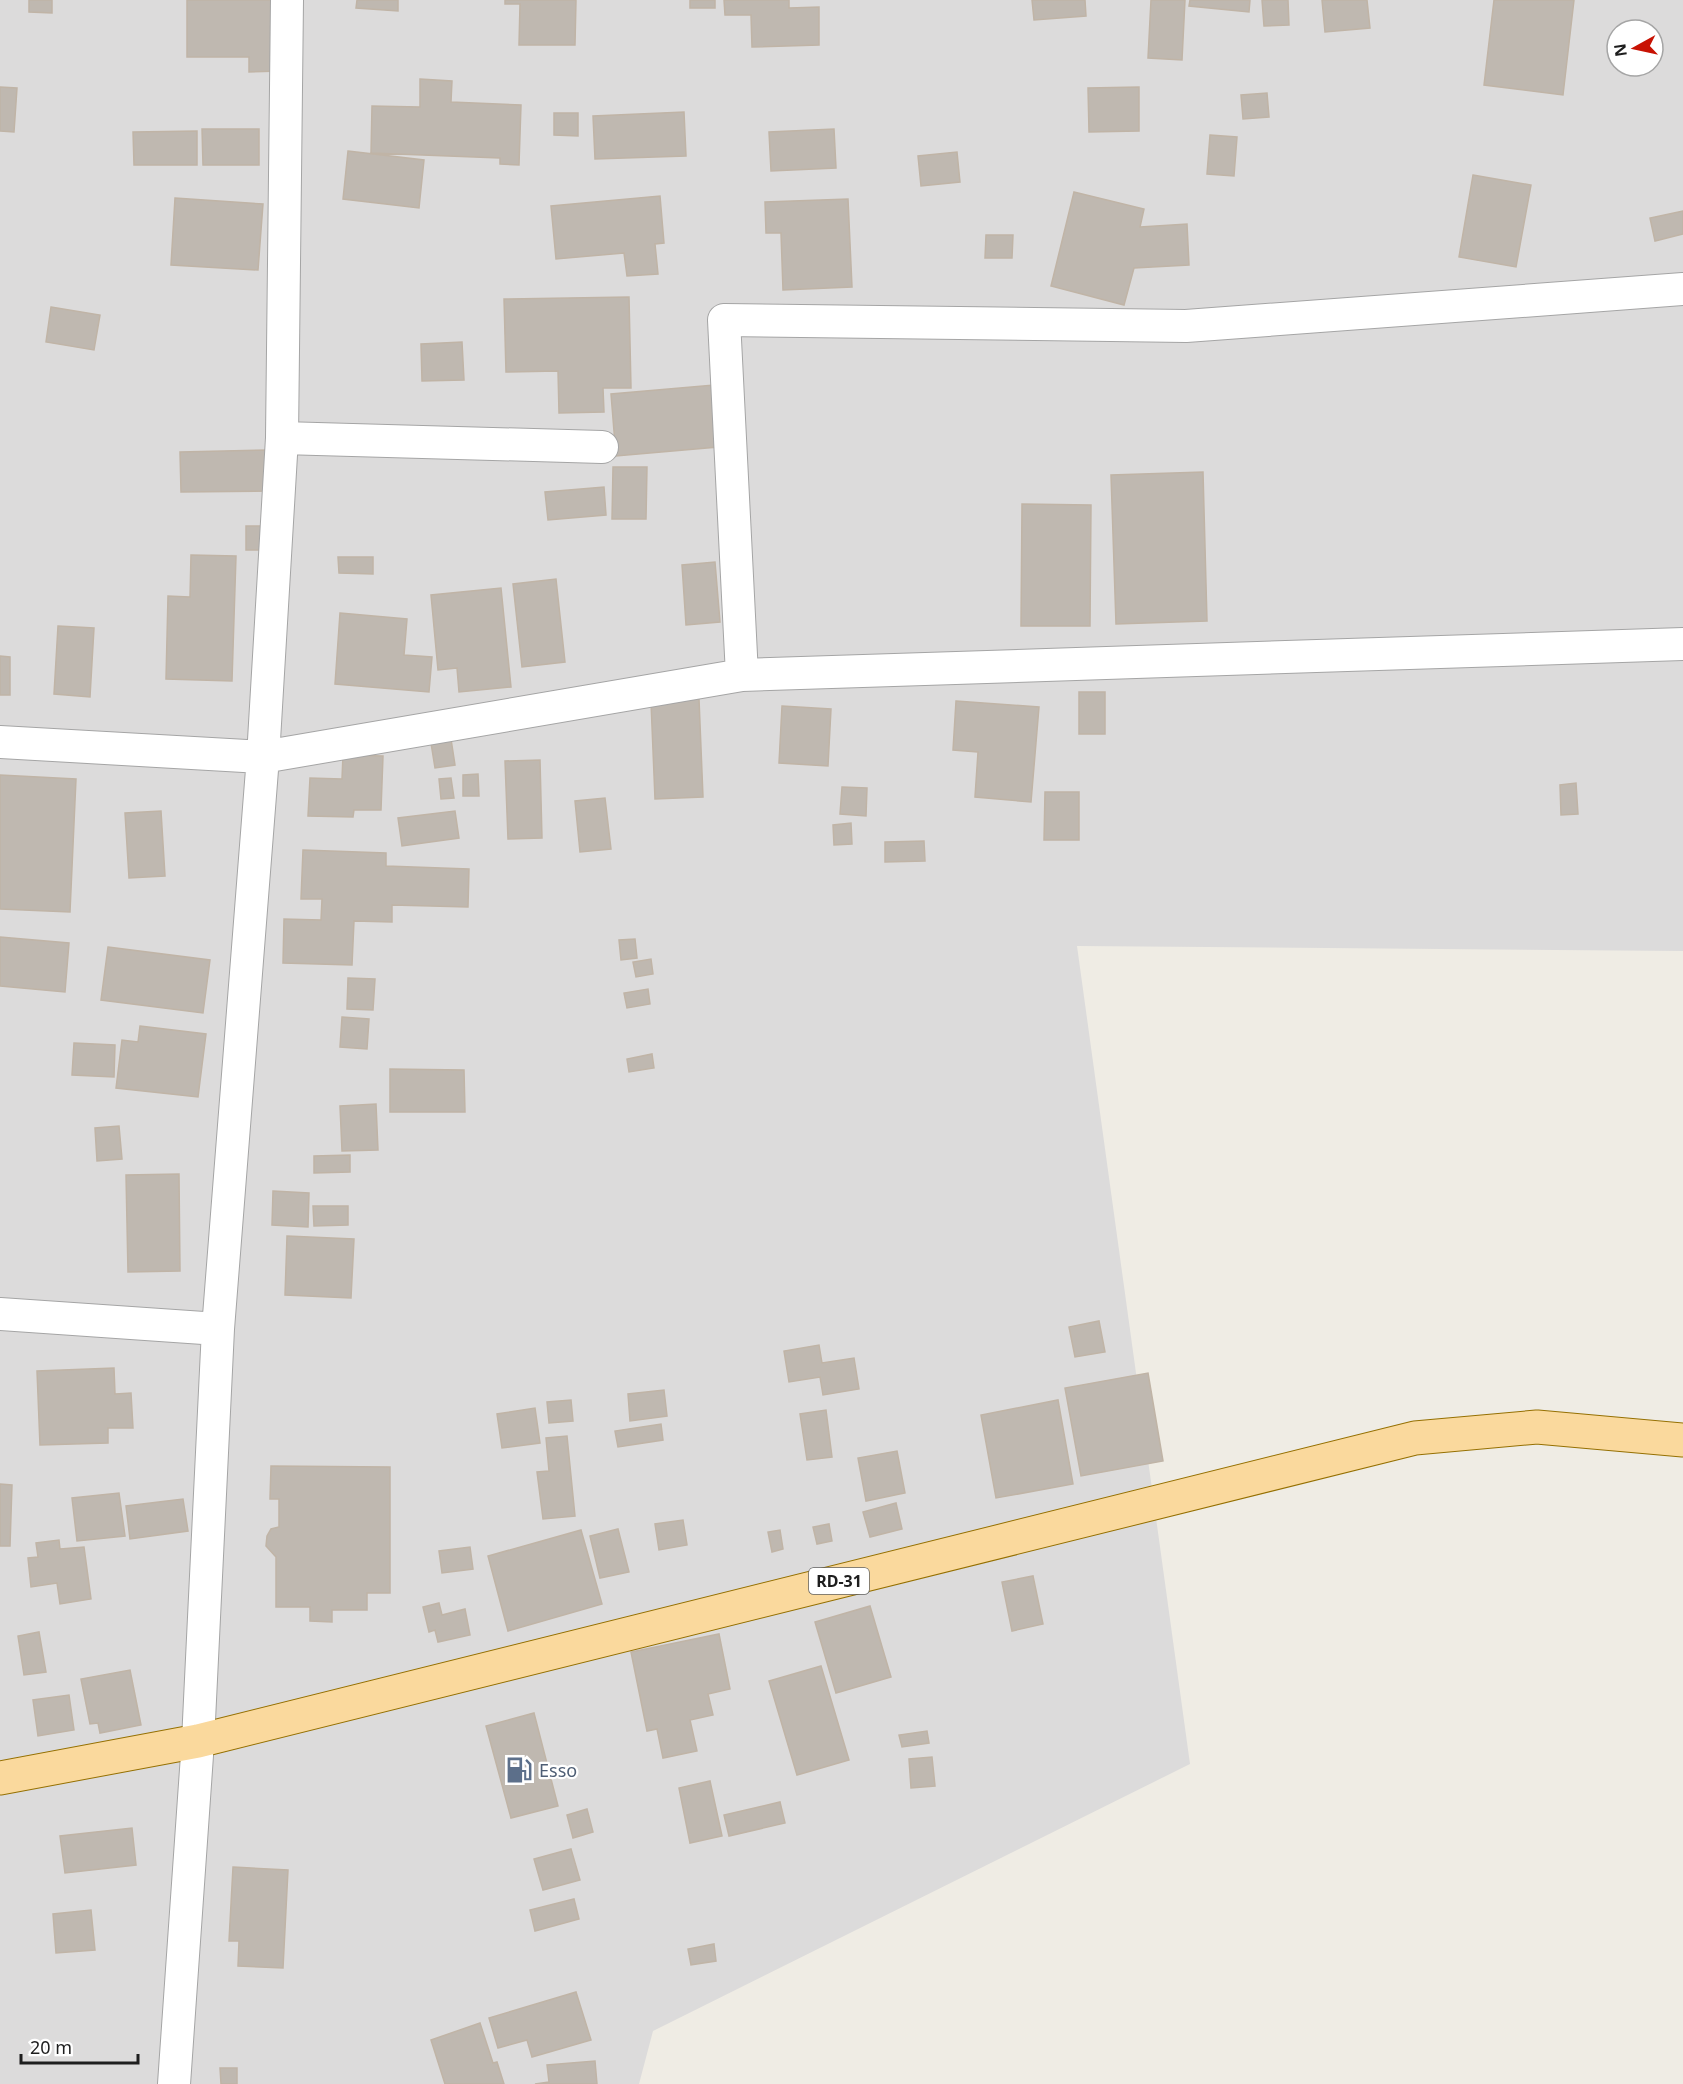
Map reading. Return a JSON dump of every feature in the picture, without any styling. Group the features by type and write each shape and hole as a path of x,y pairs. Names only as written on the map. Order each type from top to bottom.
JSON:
{"main road":[{"name":"RD-31","path":"0,1778 198,1741 1415,1438 1537,1427 1683,1440"}],"street":[{"path":"174,2084 198,1741 218,1329 263,757 282,438 288,0"},
{"path":"742,675 724,320 1186,326 1683,289"},
{"path":"282,438 602,447"},
{"path":"0,742 263,757 742,675 1683,644"},
{"path":"0,1314 218,1329"}],"shaded area":[{"path":"0,0 1683,0 1683,951 1077,946 1190,1764 653,2031 639,2084 0,2084"}],"building":[{"path":"29,0 52,0 52,13 29,12"},
{"path":"187,0 280,0 280,71 249,72 249,57 187,57"},
{"path":"357,0 398,0 398,11 356,8"},
{"path":"505,0 576,0 575,45 519,45 520,4 505,4"},
{"path":"690,0 715,0 715,8 690,8"},
{"path":"724,0 789,0 789,8 819,7 819,45 752,47 751,15 725,15"},
{"path":"1032,0 1085,0 1086,16 1034,20"},
{"path":"1151,0 1185,0 1182,60 1148,58"},
{"path":"1190,0 1250,0 1249,12 1189,6"},
{"path":"1262,0 1288,0 1289,25 1264,26"},
{"path":"1322,0 1367,0 1370,28 1325,32"},
{"path":"1494,0 1574,0 1563,95 1484,85"},
{"path":"420,79 452,81 451,102 521,105 519,165 500,164 500,158 371,153 372,106 420,107"},
{"path":"0,87 17,88 14,132 0,131"},
{"path":"1139,87 1139,131 1089,132 1088,88"},
{"path":"1267,93 1269,117 1243,119 1241,95"},
{"path":"684,112 686,156 595,159 593,116"},
{"path":"554,113 578,113 578,136 554,135"},
{"path":"202,129 259,129 259,165 203,165"},
{"path":"834,129 836,168 771,171 769,132"},
{"path":"197,131 197,165 134,165 133,132"},
{"path":"1210,135 1237,137 1234,176 1207,174"},
{"path":"348,151 424,160 419,208 343,199"},
{"path":"957,152 960,182 921,186 918,156"},
{"path":"1473,175 1531,185 1516,267 1459,257"},
{"path":"1074,192 1144,209 1140,227 1187,224 1189,265 1134,268 1124,305 1051,286"},
{"path":"660,196 664,243 655,244 658,274 627,276 624,253 556,259 551,206"},
{"path":"175,198 263,204 258,270 171,265"},
{"path":"848,199 852,287 783,290 781,233 766,233 765,202"},
{"path":"1683,211 1683,234 1655,241 1650,218"},
{"path":"986,235 1013,235 1012,258 985,258"},
{"path":"629,297 631,388 603,388 604,412 559,413 558,371 506,372 504,299"},
{"path":"51,307 100,315 94,350 46,342"},
{"path":"462,342 464,380 422,381 421,344"},
{"path":"714,385 718,447 616,456 611,394"},
{"path":"269,450 270,491 181,492 180,452"},
{"path":"613,467 647,467 646,519 612,519"},
{"path":"1203,472 1207,621 1116,624 1111,475"},
{"path":"604,487 606,515 548,520 545,492"},
{"path":"1022,504 1091,505 1090,626 1021,626"},
{"path":"246,526 271,526 271,550 246,550"},
{"path":"191,555 236,556 232,681 166,679 168,596 190,597"},
{"path":"338,557 373,557 373,574 339,573"},
{"path":"715,562 720,622 686,625 682,565"},
{"path":"556,579 565,662 522,667 513,584"},
{"path":"501,588 511,687 459,692 457,668 438,670 431,595"},
{"path":"340,613 407,619 404,655 432,657 429,692 335,684"},
{"path":"58,626 94,628 90,697 54,694"},
{"path":"0,656 10,657 10,695 0,695"},
{"path":"1079,692 1105,692 1105,734 1079,734"},
{"path":"699,699 703,797 655,799 651,702"},
{"path":"956,701 1039,707 1031,802 975,797 978,752 953,750"},
{"path":"782,706 831,709 828,766 779,763"},
{"path":"451,739 455,765 435,768 431,743"},
{"path":"343,755 383,756 381,810 354,810 353,817 308,816 310,778 342,779"},
{"path":"540,760 542,838 508,839 505,761"},
{"path":"478,774 479,796 463,796 463,775"},
{"path":"0,775 76,779 70,912 0,909"},
{"path":"451,778 454,798 441,799 439,779"},
{"path":"1576,783 1578,814 1561,815 1560,785"},
{"path":"842,787 867,788 866,816 840,814"},
{"path":"1045,792 1079,792 1079,840 1044,840"},
{"path":"605,798 611,849 580,852 575,801"},
{"path":"161,811 165,876 129,878 125,813"},
{"path":"455,811 459,838 402,846 398,818"},
{"path":"851,823 852,844 834,845 833,825"},
{"path":"924,841 925,861 885,862 885,842"},
{"path":"303,850 386,853 386,866 469,869 468,907 392,905 392,922 354,921 352,965 283,963 284,919 321,920 322,899 301,899"},
{"path":"0,937 69,943 65,992 0,986"},
{"path":"635,939 637,958 621,960 619,940"},
{"path":"108,947 210,960 203,1013 101,1000"},
{"path":"651,959 653,974 636,977 633,962"},
{"path":"348,978 375,979 373,1010 347,1009"},
{"path":"648,989 650,1004 627,1008 624,993"},
{"path":"342,1017 369,1019 367,1049 340,1047"},
{"path":"140,1026 206,1034 198,1097 116,1088 122,1040 138,1042"},
{"path":"74,1043 115,1045 114,1077 72,1075"},
{"path":"652,1054 654,1068 629,1072 627,1059"},
{"path":"390,1069 464,1070 465,1112 390,1112"},
{"path":"376,1104 378,1150 342,1151 340,1106"},
{"path":"119,1126 122,1159 97,1161 95,1128"},
{"path":"350,1155 350,1172 314,1173 314,1156"},
{"path":"179,1174 180,1271 128,1272 126,1175"},
{"path":"273,1191 309,1193 308,1227 272,1225"},
{"path":"313,1206 348,1206 348,1225 314,1226"},
{"path":"287,1236 354,1239 351,1298 285,1295"},
{"path":"1099,1321 1105,1352 1075,1357 1069,1327"},
{"path":"819,1345 822,1363 854,1358 859,1389 823,1395 820,1377 789,1382 784,1351"},
{"path":"114,1368 115,1394 131,1393 133,1428 108,1428 108,1443 40,1445 37,1371"},
{"path":"1148,1373 1163,1461 1081,1476 1065,1388"},
{"path":"664,1390 667,1416 630,1421 628,1394"},
{"path":"571,1400 573,1421 549,1423 547,1402"},
{"path":"1058,1400 1073,1484 996,1498 981,1415"},
{"path":"535,1408 540,1443 502,1448 497,1414"},
{"path":"826,1410 832,1457 807,1460 800,1414"},
{"path":"661,1424 663,1440 618,1447 615,1431"},
{"path":"567,1436 575,1516 543,1519 537,1472 549,1471 546,1438"},
{"path":"897,1451 905,1493 866,1501 858,1458"},
{"path":"271,1466 390,1467 390,1593 367,1593 367,1610 332,1610 332,1622 310,1621 310,1607 276,1607 276,1557 266,1546 267,1536 271,1529 279,1527 279,1499 270,1499"},
{"path":"0,1484 12,1485 10,1546 0,1546"},
{"path":"119,1493 125,1536 77,1541 72,1498"},
{"path":"183,1499 188,1531 130,1539 126,1506"},
{"path":"896,1503 902,1529 870,1537 863,1512"},
{"path":"683,1520 687,1545 659,1550 655,1524"},
{"path":"829,1524 832,1541 817,1544 813,1527"},
{"path":"618,1529 629,1572 600,1578 590,1536"},
{"path":"581,1530 602,1604 508,1631 488,1556"},
{"path":"780,1530 783,1549 772,1552 768,1532"},
{"path":"59,1540 60,1549 84,1547 91,1599 60,1604 57,1583 31,1587 28,1558 38,1557 36,1543"},
{"path":"470,1547 473,1569 442,1573 439,1551"},
{"path":"1033,1576 1043,1624 1012,1631 1002,1582"},
{"path":"439,1603 442,1615 465,1609 470,1635 438,1642 435,1630 429,1632 423,1607"},
{"path":"870,1606 891,1677 836,1693 815,1622"},
{"path":"39,1632 46,1672 24,1675 18,1636"},
{"path":"719,1634 730,1689 708,1694 713,1715 690,1720 697,1751 663,1758 657,1729 647,1731 631,1652"},
{"path":"821,1666 849,1760 797,1775 769,1681"},
{"path":"130,1670 141,1725 100,1733 98,1723 90,1724 81,1679"},
{"path":"69,1695 74,1730 38,1736 33,1700"},
{"path":"534,1713 558,1806 511,1818 486,1726"},
{"path":"927,1731 929,1743 902,1747 899,1735"},
{"path":"932,1757 935,1786 911,1788 909,1759"},
{"path":"710,1781 722,1836 690,1843 679,1788"},
{"path":"780,1802 785,1823 729,1836 724,1815"},
{"path":"587,1809 593,1832 573,1838 567,1815"},
{"path":"132,1828 136,1865 65,1873 60,1836"},
{"path":"571,1849 580,1880 543,1890 534,1859"},
{"path":"233,1867 288,1870 283,1968 238,1966 239,1941 229,1941"},
{"path":"574,1899 579,1919 535,1931 530,1910"},
{"path":"91,1910 95,1950 56,1953 53,1914"},
{"path":"714,1944 716,1961 691,1965 688,1949"},
{"path":"576,1992 591,2040 532,2057 527,2040 498,2048 489,2018"},
{"path":"480,2023 493,2063 497,2062 504,2084 445,2084 431,2040"},
{"path":"595,2061 597,2084 535,2084 549,2082 547,2065"},
{"path":"220,2068 237,2068 237,2084 221,2084"}],"place":[{"name":"Esso","path":"519,1770"}]}
